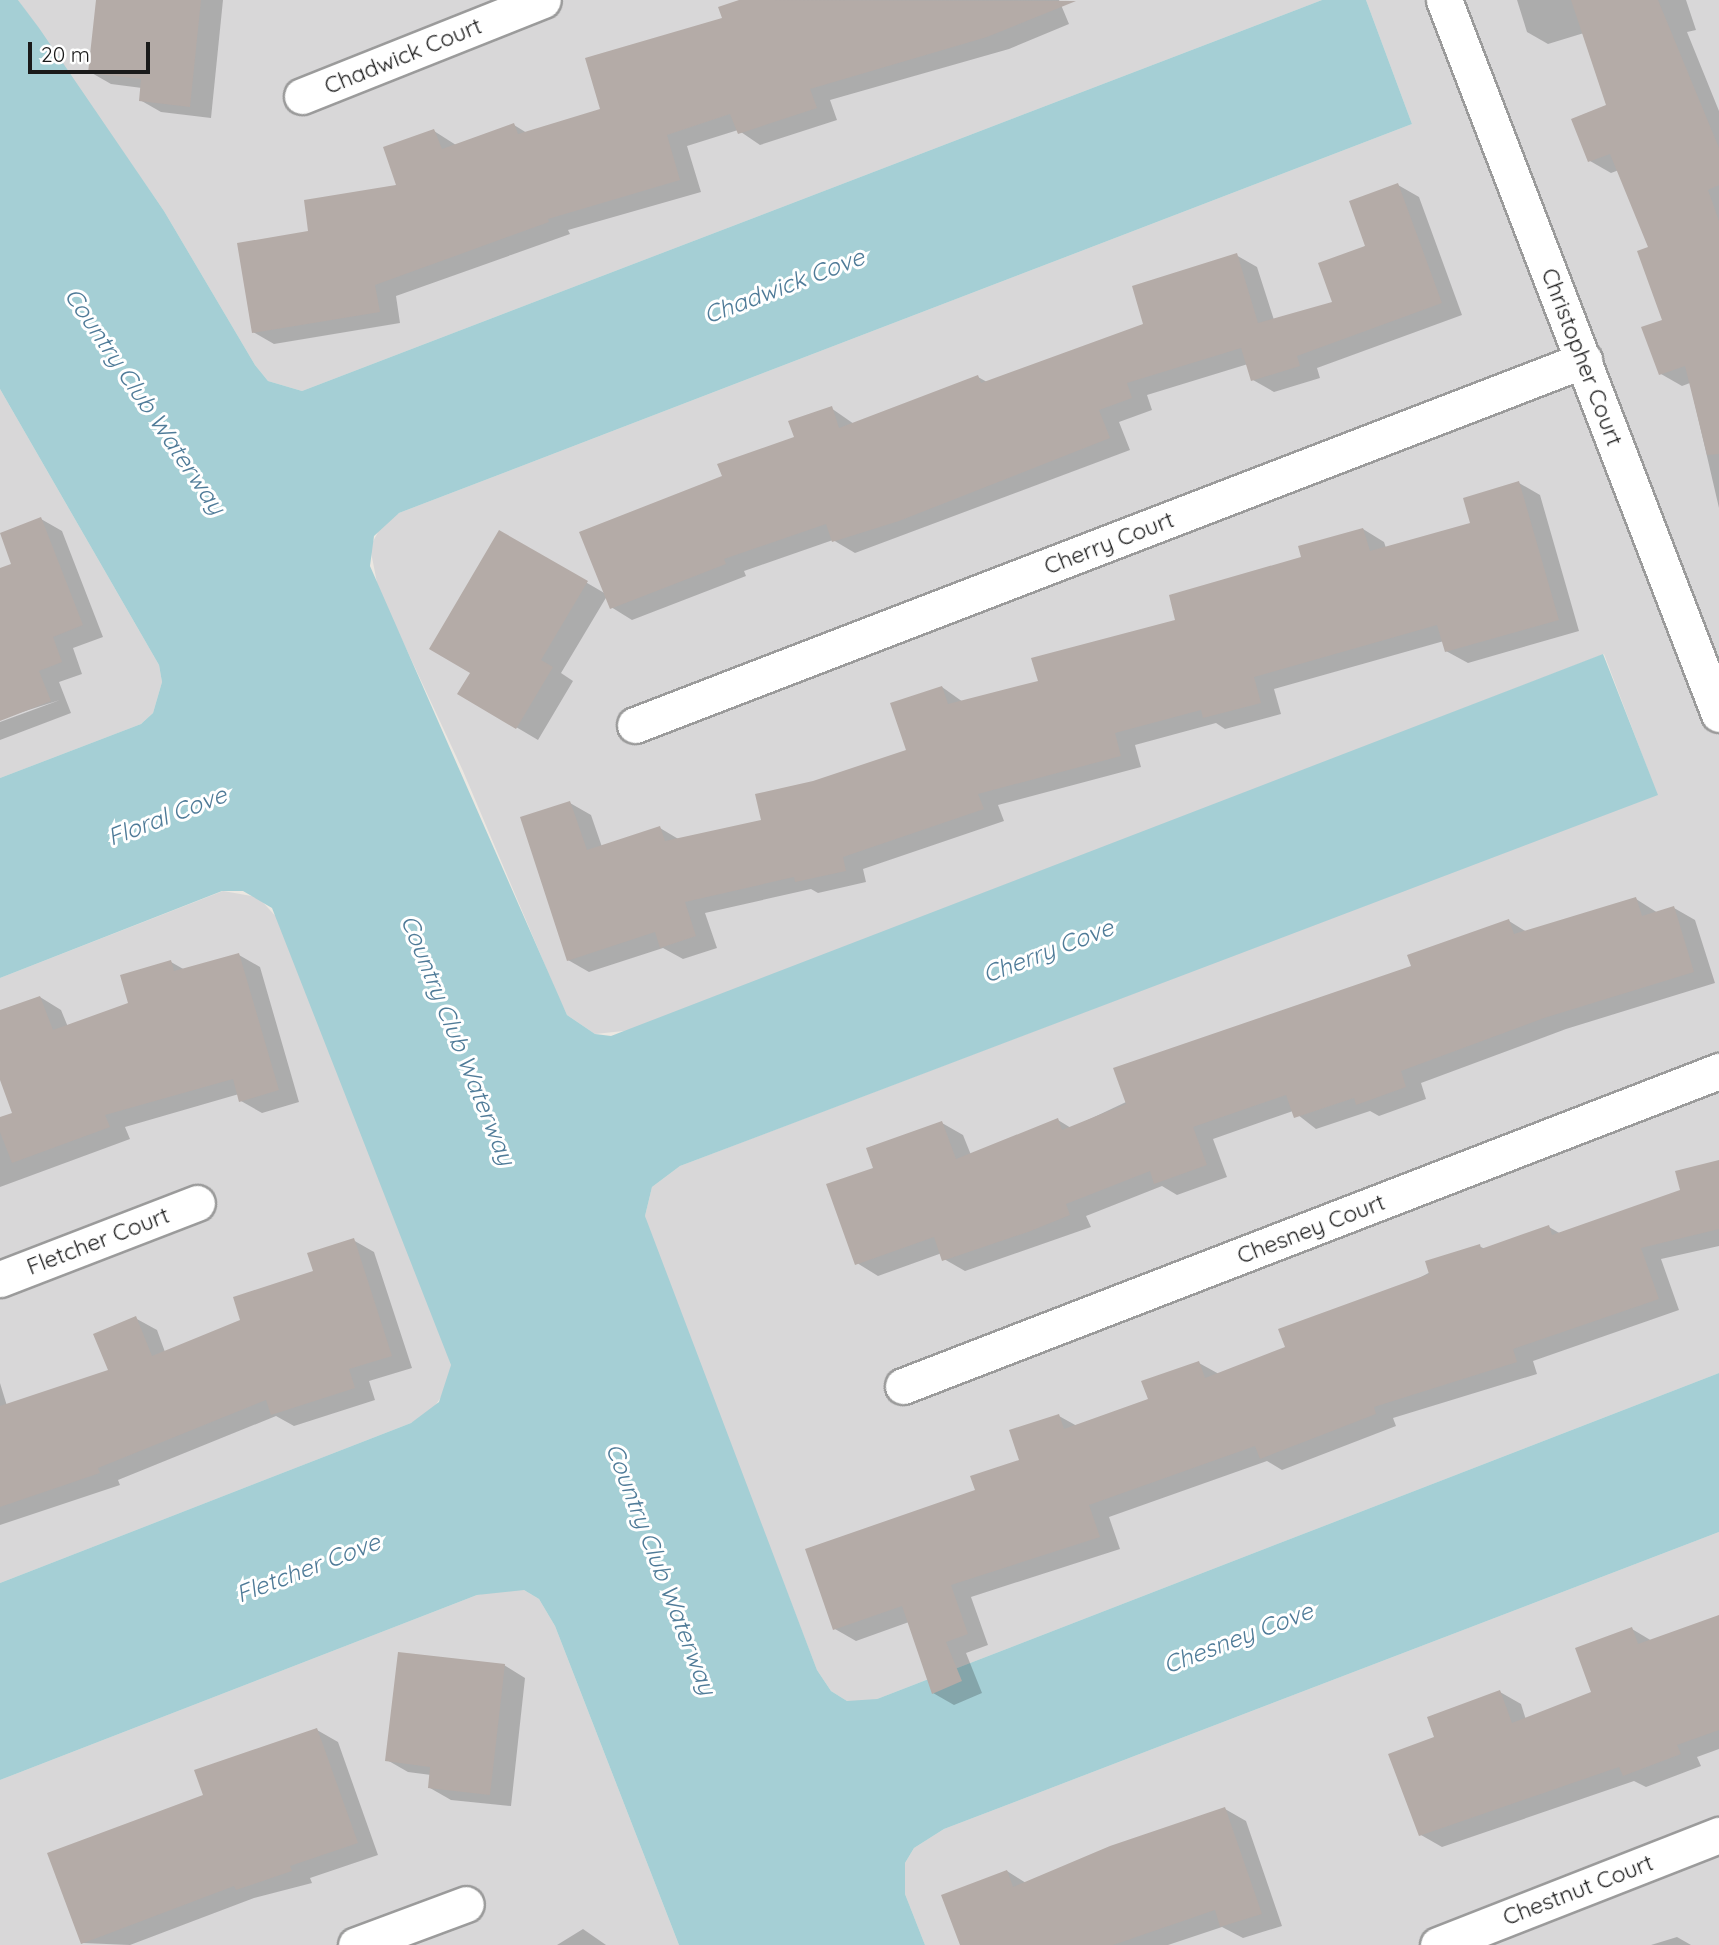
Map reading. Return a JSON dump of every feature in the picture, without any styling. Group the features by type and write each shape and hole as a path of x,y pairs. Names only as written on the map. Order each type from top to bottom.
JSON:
{"street":[{"name":"Chadwick Court","path":"302,96 543,0"},
{"name":"Christopher Court","path":"1444,0 1719,714"},
{"name":"Cherry Court","path":"635,725 1584,360"},
{"name":"Chesney Court","path":"903,1386 1719,1071"},
{"name":"Fletcher Court","path":"0,1279 197,1203"},
{"name":"Chestnut Court","path":"1438,1945 1719,1835"},
{"path":"356,1945 466,1903"}],"shaded area":[{"path":"18,0 1322,0 302,391 268,381 255,365 164,211"},
{"path":"1366,0 1719,0 1719,1373 877,1699 858,1704 847,1701 831,1691 817,1670 648,1231 645,1216 652,1187 680,1166 1657,794 1604,654 633,1030 595,1034 567,1015 558,996 463,771 378,588 370,547 383,523 399,513 1412,124"},
{"path":"0,389 159,665 162,682 153,713 141,724 0,778"},
{"path":"223,891 258,897 281,922 446,1348 451,1365 448,1387 430,1413 411,1423 0,1583 0,978"},
{"path":"1719,1532 1719,1945 925,1945 905,1894 905,1863 914,1848 944,1829"},
{"path":"505,1589 524,1590 539,1599 555,1626 679,1945 0,1945 0,1780 477,1595"}],"water":[{"path":"0,0 18,0 39,28 164,211 255,365 268,381 302,391 1322,0 1366,0 1412,124 399,513 374,536 370,566 567,1015 595,1034 611,1036 1603,654 1658,795 680,1166 652,1187 645,1216 817,1670 831,1691 847,1701 877,1699 1719,1373 1719,1532 944,1829 914,1848 905,1863 905,1894 925,1945 679,1945 555,1626 539,1599 524,1590 477,1595 0,1780 0,1583 411,1423 439,1402 451,1365 272,908 243,891 222,891 0,978 0,778 141,724 153,713 162,682 159,665 0,389"}],"building":[{"path":"96,0 201,0 190,107 139,101 141,79 88,73"},
{"path":"739,0 1076,1 987,37 810,89 817,108 738,134 730,114 667,135 680,180 548,219 549,222 375,285 380,312 252,333 237,243 308,231 304,200 396,185 383,147 434,129 442,149 514,123 518,134 600,109 585,58 722,18 718,7"},
{"path":"1571,0 1658,0 1719,148 1719,185 1708,190 1719,221 1719,454 1707,455 1685,366 1659,375 1641,327 1662,320 1637,251 1648,247 1610,154 1588,162 1571,119 1606,105"},
{"path":"1398,183 1442,303 1297,356 1300,366 1251,381 1241,348 1127,383 1132,398 1099,410 1110,438 899,521 832,542 826,524 724,559 726,564 610,609 579,532 722,476 717,464 794,437 788,421 832,406 839,428 978,375 981,383 1143,324 1132,286 1237,253 1258,323 1332,302 1318,263 1365,246 1349,201"},
{"path":"1519,481 1559,620 1445,652 1437,625 1254,677 1261,703 1203,718 1201,710 1115,733 1121,756 978,794 984,809 843,857 846,871 795,882 794,877 685,902 696,936 660,948 655,932 567,961 520,817 570,801 587,850 660,826 665,841 761,820 755,794 813,781 906,750 890,703 942,686 948,704 1038,681 1031,658 1175,620 1169,595 1301,557 1298,546 1363,528 1370,551 1470,523 1463,498"},
{"path":"41,517 83,625 53,637 62,662 39,671 51,701 0,721 0,568 11,564 0,533"},
{"path":"499,530 588,581 541,660 553,667 516,729 457,694 470,673 429,649"},
{"path":"1636,897 1642,916 1674,906 1694,972 1544,1018 1401,1071 1406,1087 1356,1105 1354,1098 1294,1118 1286,1095 1193,1127 1207,1165 1154,1184 1150,1171 1066,1204 1070,1215 1028,1232 942,1261 934,1237 855,1265 826,1184 873,1168 866,1148 942,1121 956,1159 1058,1118 1062,1130 1126,1104 1113,1068 1411,966 1407,955 1509,919 1514,934"},
{"path":"239,953 279,1090 239,1102 233,1079 105,1115 110,1127 12,1163 0,1132 0,1117 12,1113 0,1080 0,1010 40,996 53,1030 128,1003 120,975 171,960 174,971"},
{"path":"1719,1160 1719,1229 1641,1248 1659,1299 1513,1349 1517,1362 1374,1407 1376,1414 1260,1459 1255,1446 1089,1505 1100,1537 951,1585 968,1634 946,1642 962,1681 932,1694 902,1606 833,1630 805,1549 975,1490 970,1476 1019,1460 1009,1430 1059,1414 1064,1429 1148,1399 1141,1381 1199,1361 1205,1378 1285,1347 1278,1329 1429,1274 1425,1261 1480,1244 1481,1249 1549,1225 1552,1235 1680,1190 1675,1171"},
{"path":"354,1238 392,1356 349,1369 355,1388 271,1415 266,1400 98,1468 100,1473 0,1507 0,1406 108,1370 93,1334 136,1316 152,1356 240,1320 233,1297 313,1271 307,1253"},
{"path":"1719,1615 1719,1730 1677,1745 1681,1754 1623,1776 1619,1767 1419,1836 1388,1754 1434,1737 1427,1717 1500,1690 1512,1723 1591,1692 1575,1648 1632,1627 1638,1644"},
{"path":"398,1652 505,1664 490,1795 428,1788 430,1767 385,1761"},
{"path":"317,1728 358,1843 290,1866 292,1871 236,1890 234,1886 81,1944 47,1853 203,1795 194,1770"},
{"path":"1225,1807 1262,1914 1220,1927 1215,1910 1113,1945 960,1945 941,1895 1007,1870 1013,1887 1110,1846"}],"water label":[{"name":"Chadwick Cove","path":"784,286"},
{"name":"Country Club Waterway","path":"145,401"},
{"name":"Floral Cove","path":"167,816"},
{"name":"Cherry Cove","path":"1048,951"},
{"name":"Country Club Waterway","path":"458,1040"},
{"name":"Fletcher Cove","path":"308,1568"},
{"name":"Country Club Waterway","path":"661,1569"},
{"name":"Chesney Cove","path":"1238,1638"}]}
